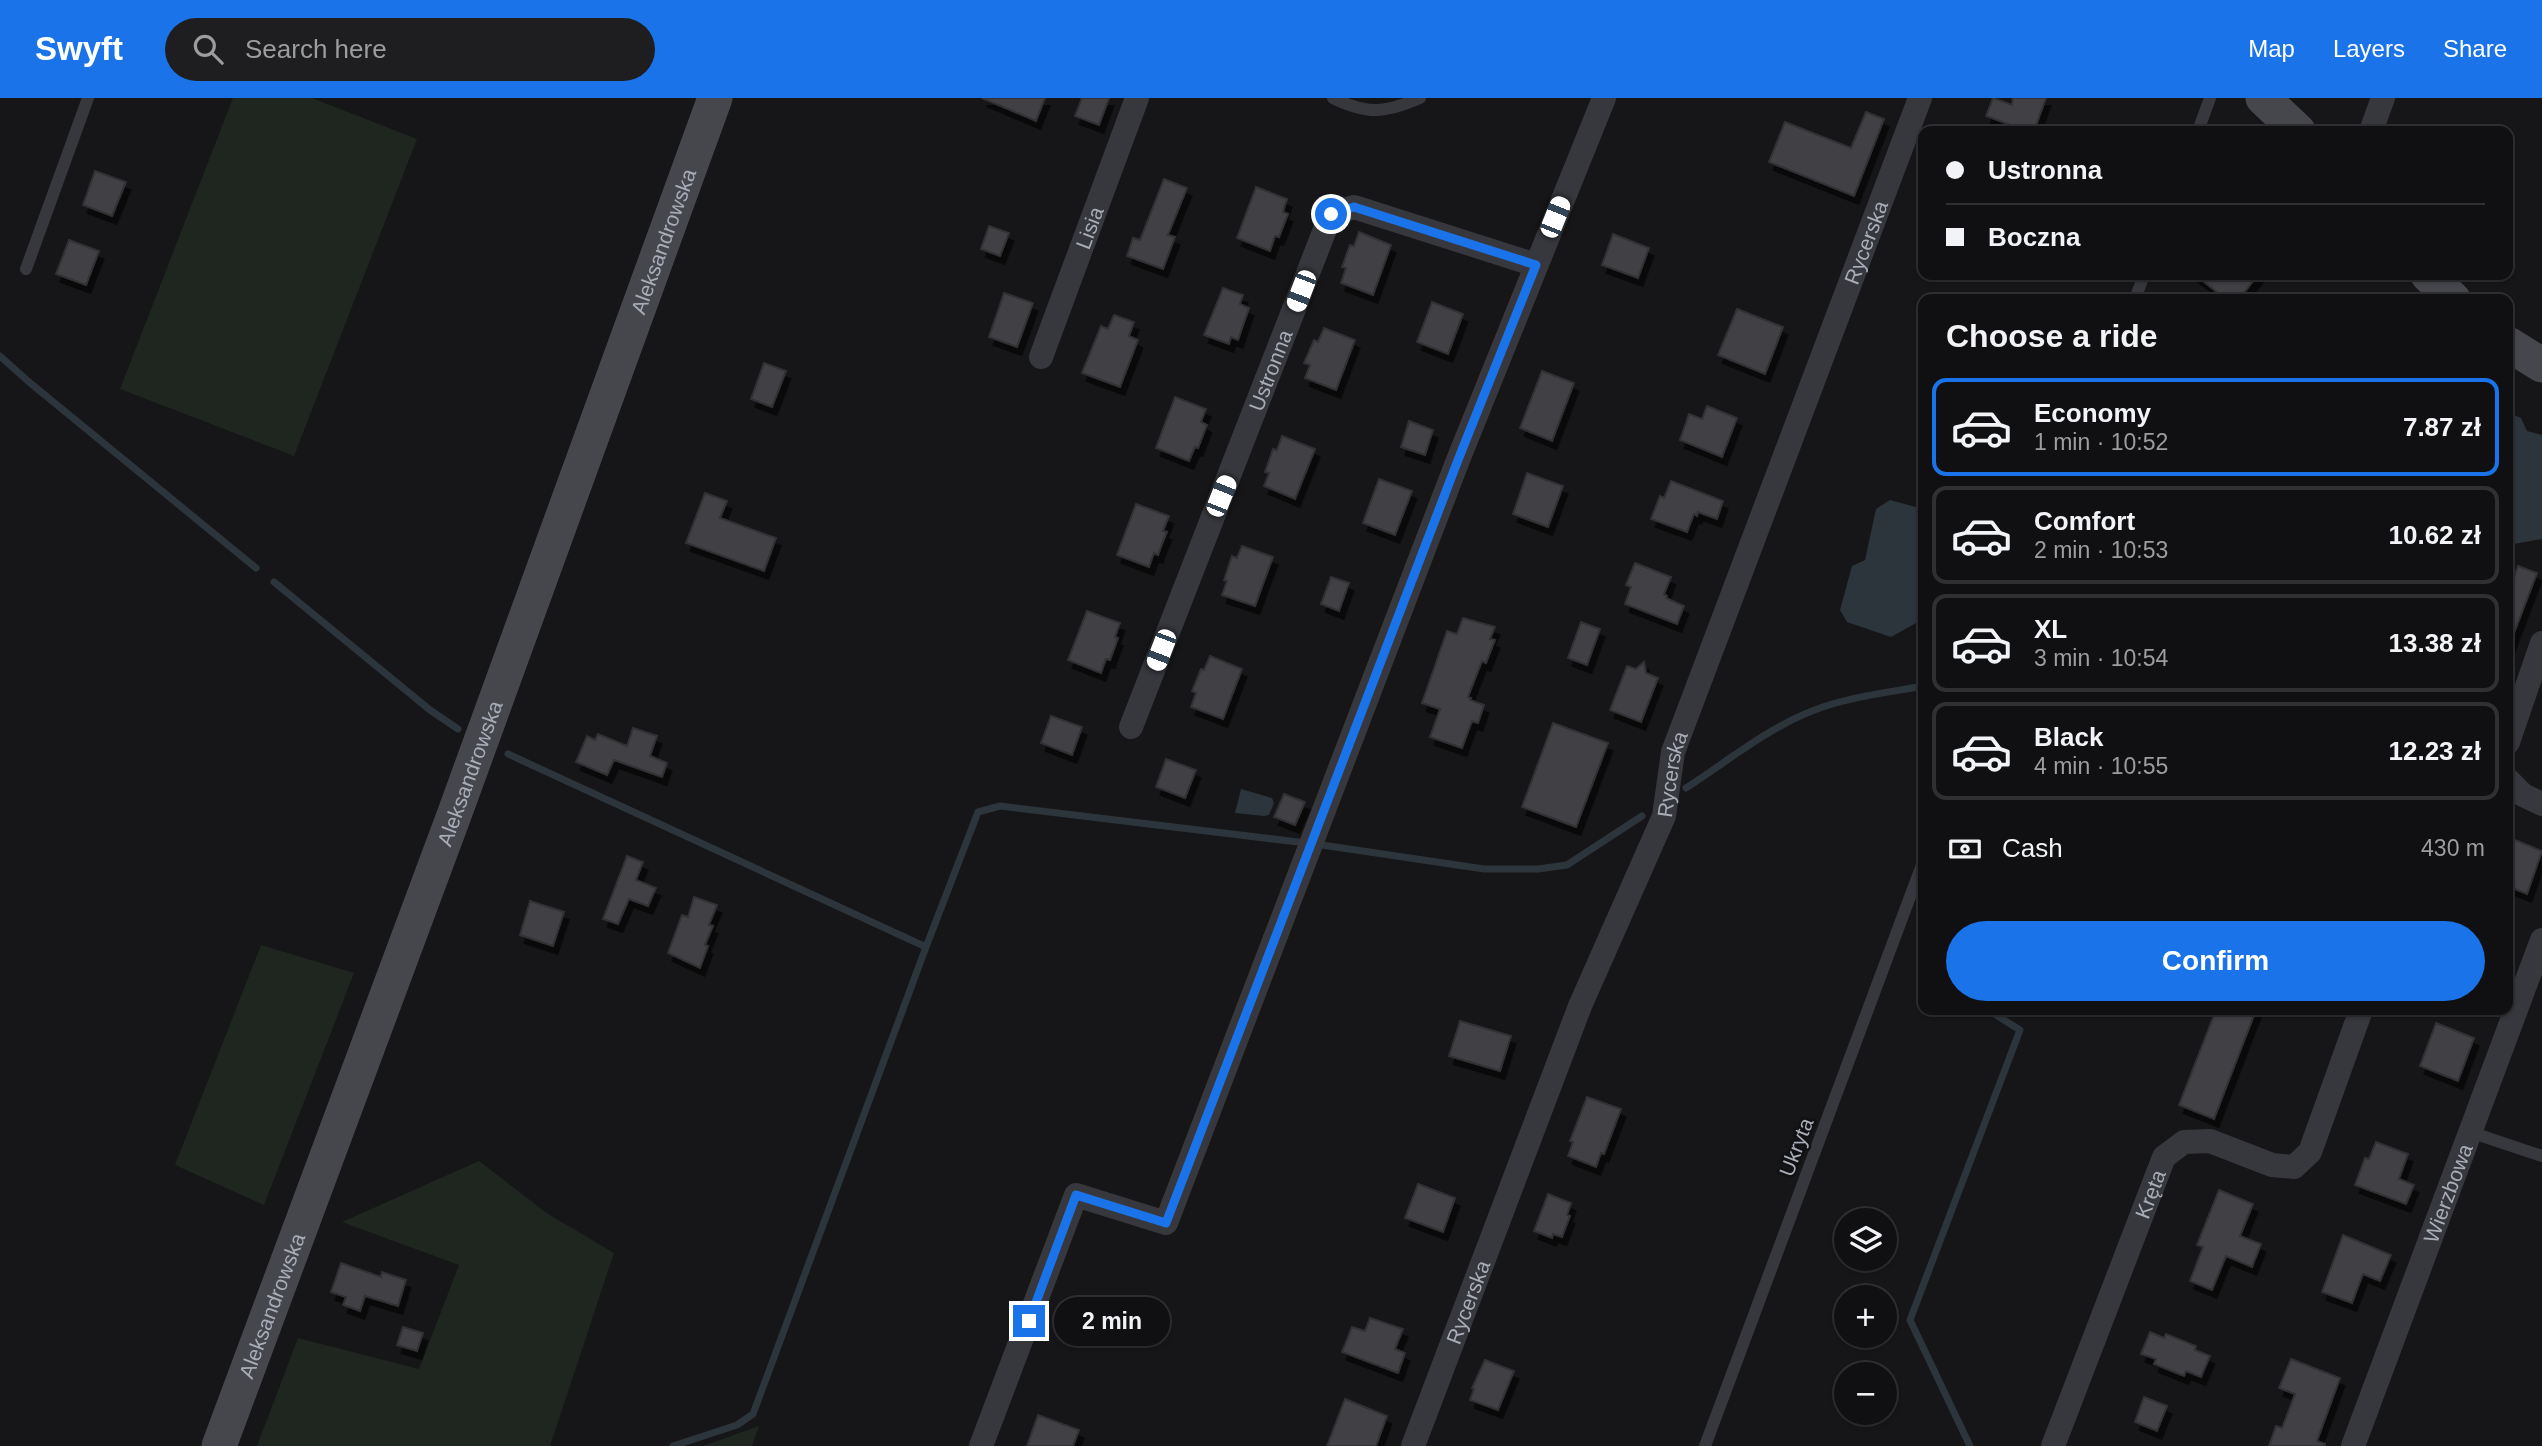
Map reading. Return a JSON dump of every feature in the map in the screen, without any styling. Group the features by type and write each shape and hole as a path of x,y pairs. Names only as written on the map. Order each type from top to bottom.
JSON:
{"main road":[{"name":"Aleksandrowska","path":"219,1446 453,818 715,98"},
{"path":"2263,98 2293,126"},
{"path":"2433,280 2448,294"},
{"path":"2513,347 2542,365"}],"street":[{"name":"Lisia","path":"1041,357 1137,98"},
{"path":"981,1446 1076,1195 1166,1223 1458,460 1604,98"},
{"name":"Rycerska","path":"1413,1446 1580,1006 1664,816 1673,752 1920,98"},
{"path":"2373,126 2383,98"},
{"name":"Ustronna","path":"1131,727 1331,214 1354,207 1536,265"},
{"path":"2513,727 2542,643"},
{"path":"2513,785 2523,795 2542,804"},
{"name":"Wierzbowa","path":"2353,1446 2542,940"},
{"name":"Kręta","path":"2053,1446 2164,1157 2184,1142 2210,1141 2272,1165 2294,1167 2310,1152 2359,1015"}],"lane":[{"path":"26,269 88,98"},
{"path":"1333,98 1365,110 1392,110 1420,98"},
{"path":"2200,126 2210,98"},
{"name":"Ukryta","path":"1705,1446 1918,875"},
{"path":"2470,1132 2542,1156"}],"shaded area":[{"path":"233,98 312,98 417,139 294,456 120,389"},
{"path":"2513,415 2521,418 2527,431 2542,435 2542,539 2513,544"},
{"path":"1890,500 1918,508 1918,617 1916,623 1891,637 1847,622 1840,610 1852,566 1865,560 1876,509"},
{"path":"1241,789 1272,798 1274,803 1269,815 1235,813"},
{"path":"261,945 354,973 264,1205 175,1165"},
{"path":"479,1161 548,1214 614,1253 550,1446 257,1446 298,1338 419,1369 459,1265 342,1222"},
{"path":"759,1426 752,1446 703,1446"}],"building":[{"path":"982,98 1045,98 1036,121"},
{"path":"1082,98 1109,98 1099,125 1075,116"},
{"path":"1993,98 2012,105 2013,98 2046,98 2036,126 2011,126 1986,116"},
{"path":"1866,112 1884,119 1854,196 1769,162 1785,122 1851,148"},
{"path":"95,171 126,182 112,216 83,205"},
{"path":"1164,179 1187,188 1168,235 1175,237 1163,269 1127,256 1133,238 1140,240"},
{"path":"1256,187 1287,199 1283,212 1288,214 1270,251 1237,238"},
{"path":"989,226 1009,233 1000,256 981,249"},
{"path":"1359,232 1391,245 1373,295 1341,283 1346,268 1342,267 1350,245 1354,246"},
{"path":"1613,234 1649,248 1638,278 1602,265"},
{"path":"69,240 99,251 86,285 56,274"},
{"path":"2201,280 2254,280 2243,294 2220,294"},
{"path":"1223,288 1243,295 1240,304 1249,308 1238,340 1231,337 1229,344 1204,335"},
{"path":"1004,293 1033,303 1017,347 989,337"},
{"path":"1432,302 1463,314 1448,354 1417,342"},
{"path":"1737,309 1783,327 1765,374 1718,355"},
{"path":"1114,315 1134,322 1129,336 1138,340 1120,387 1082,373 1101,326 1108,329"},
{"path":"1324,328 1355,340 1336,390 1305,378 1310,365 1304,363 1314,340 1318,342"},
{"path":"764,363 786,371 772,407 751,399"},
{"path":"1542,371 1574,383 1552,441 1520,428"},
{"path":"1175,397 1206,409 1201,422 1207,425 1198,448 1195,447 1189,461 1156,448"},
{"path":"1707,406 1737,418 1722,457 1680,440 1689,414 1702,419"},
{"path":"1409,421 1433,430 1425,455 1401,447"},
{"path":"1282,436 1315,449 1295,499 1264,486 1269,473 1265,472 1273,449 1277,450"},
{"path":"1527,473 1563,486 1548,527 1513,514"},
{"path":"1379,479 1412,491 1395,535 1363,523"},
{"path":"1671,481 1723,501 1717,519 1698,512 1697,516 1694,514 1687,532 1651,519 1660,496 1664,498"},
{"path":"705,493 727,501 720,518 776,538 764,571 686,543"},
{"path":"1136,504 1169,516 1163,531 1167,532 1158,555 1154,553 1149,567 1117,555"},
{"path":"1242,546 1273,557 1255,606 1222,595 1232,556 1237,558"},
{"path":"1635,563 1671,577 1664,594 1666,598 1684,606 1677,624 1625,604 1631,587 1626,585"},
{"path":"2518,566 2537,573 2513,636 2513,580"},
{"path":"1331,577 1349,583 1339,611 1321,604"},
{"path":"1087,611 1120,623 1110,660 1106,659 1101,673 1068,660"},
{"path":"1463,618 1495,627 1490,639 1495,640 1486,663 1482,661 1468,697 1484,705 1478,723 1472,721 1462,748 1430,737 1440,709 1422,703 1447,631 1457,634"},
{"path":"1581,622 1600,629 1587,665 1568,658"},
{"path":"1210,656 1242,669 1223,719 1191,707 1196,693 1192,691"},
{"path":"1644,662 1646,673 1658,678 1641,722 1610,710 1627,666 1636,669"},
{"path":"1051,716 1082,727 1072,755 1041,743"},
{"path":"1553,723 1608,743 1576,827 1522,807"},
{"path":"633,728 657,736 650,756 667,763 662,777 614,760 607,775 576,762 587,736 595,740 598,734 627,746"},
{"path":"1166,759 1196,770 1185,798 1156,787"},
{"path":"1284,794 1305,802 1295,825 1274,817"},
{"path":"2513,839 2542,851 2527,894 2513,888"},
{"path":"627,856 643,862 636,880 656,888 648,906 629,899 618,924 603,919"},
{"path":"694,897 717,905 709,925 713,926 700,968 668,953 682,915 688,917"},
{"path":"530,901 564,912 553,946 520,935"},
{"path":"2214,1015 2254,1015 2214,1119 2179,1105"},
{"path":"1460,1021 1511,1036 1500,1071 1449,1056"},
{"path":"2436,1023 2474,1038 2458,1081 2420,1066"},
{"path":"1587,1097 1621,1109 1604,1154 1601,1153 1596,1167 1568,1156 1573,1142 1570,1141"},
{"path":"2376,1142 2408,1154 2399,1179 2414,1185 2406,1204 2355,1185 2365,1158 2369,1159"},
{"path":"1418,1184 1455,1198 1443,1232 1405,1218"},
{"path":"2219,1190 2253,1204 2240,1236 2261,1244 2252,1267 2226,1256 2212,1290 2190,1281 2203,1247 2197,1245"},
{"path":"1548,1194 1571,1203 1567,1215 1570,1216 1562,1237 1553,1234 1552,1238 1534,1231"},
{"path":"2343,1235 2391,1255 2380,1281 2363,1274 2352,1303 2322,1292"},
{"path":"341,1263 381,1277 382,1272 406,1280 398,1306 365,1296 360,1311 343,1305 346,1297 331,1292"},
{"path":"1370,1318 1403,1329 1395,1349 1405,1353 1398,1373 1342,1352 1352,1327 1365,1331"},
{"path":"403,1327 423,1333 417,1351 397,1345"},
{"path":"2150,1332 2164,1338 2166,1334 2196,1346 2195,1350 2210,1356 2201,1377 2186,1371 2184,1376 2154,1364 2156,1359 2141,1354"},
{"path":"2291,1359 2340,1378 2317,1441 2325,1446 2269,1446 2276,1426 2282,1428 2295,1394 2279,1388"},
{"path":"1485,1360 1514,1371 1498,1410 1470,1400 1474,1389 1472,1388"},
{"path":"2144,1397 2167,1406 2157,1431 2135,1422"},
{"path":"1345,1399 1387,1416 1376,1446 1327,1446"},
{"path":"1038,1415 1079,1430 1073,1446 1027,1446"}],"waterway":[{"path":"0,356 256,568"},
{"path":"274,582 430,710 458,729"},
{"path":"1686,788 1763,736 1812,711 1853,699 1918,687"},
{"path":"508,754 926,947"},
{"path":"673,1446 737,1425 753,1414 978,812 1000,806 1298,842"},
{"path":"1322,845 1484,869 1538,869 1567,865 1642,816"},
{"path":"1970,1446 1910,1320 2020,1030 1996,1015"}],"route":[{"path":"1029,1321 1076,1195 1166,1223 1458,460 1536,265 1354,207 1331,214"}]}
